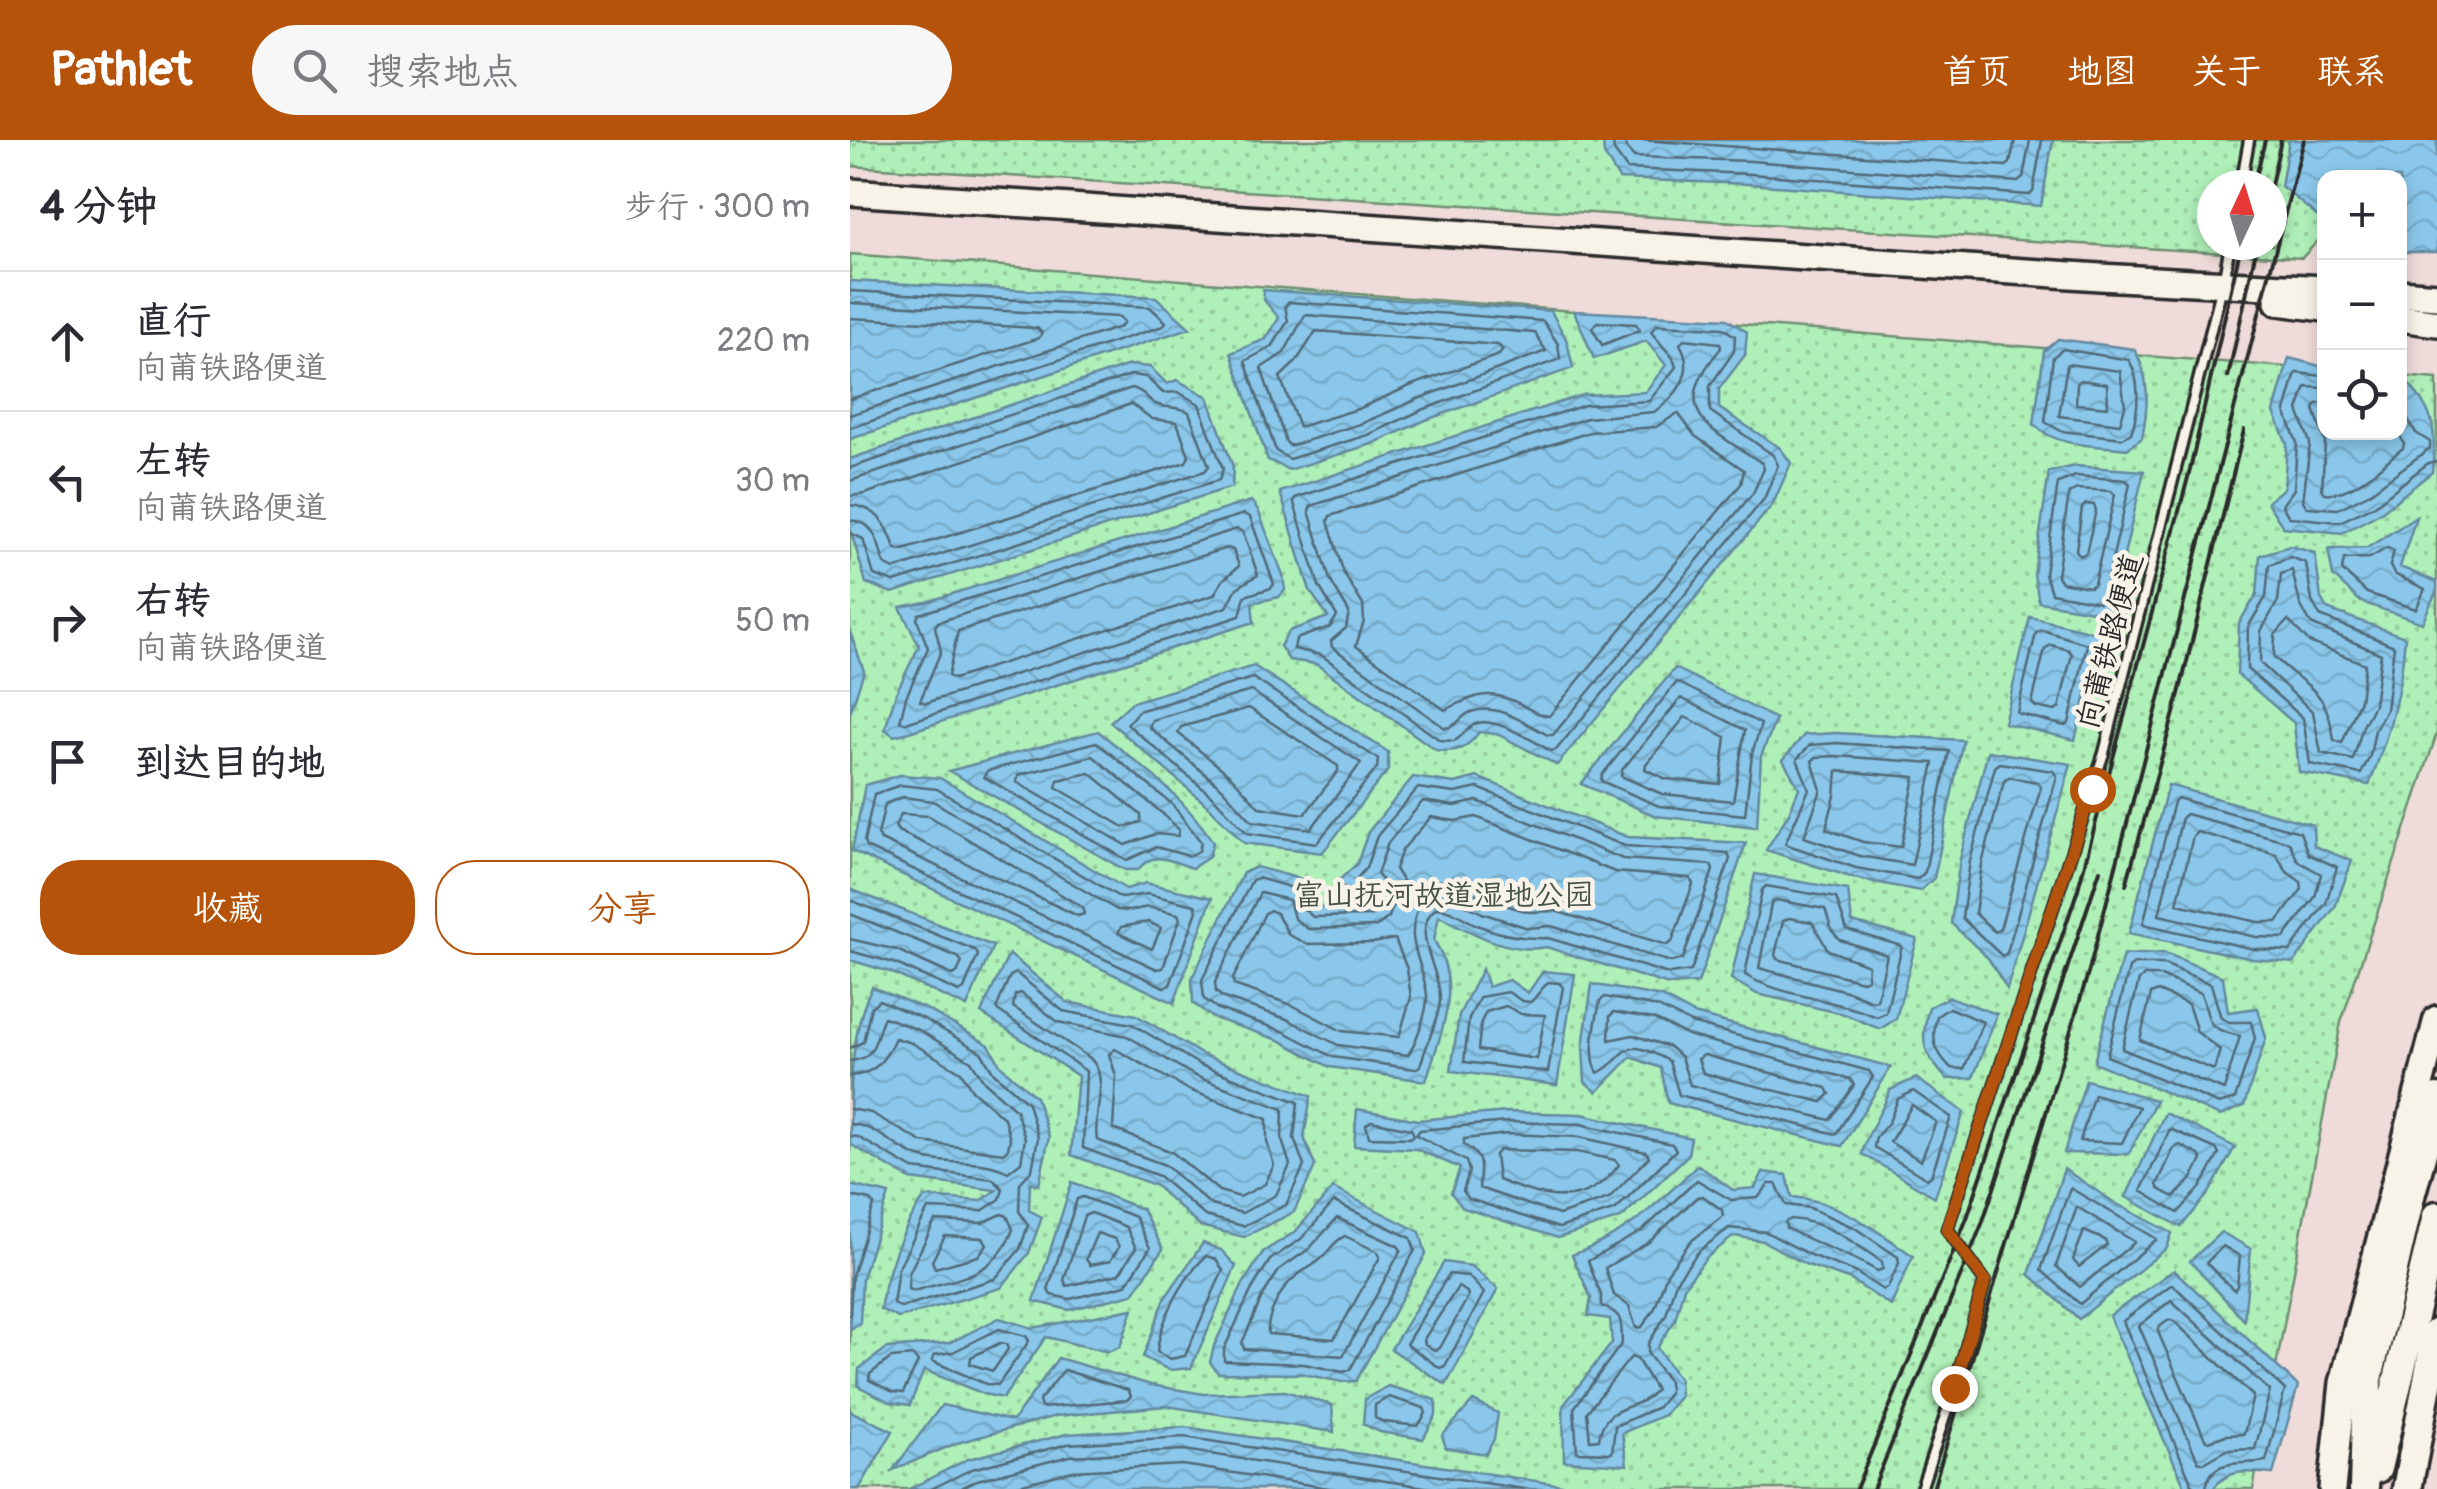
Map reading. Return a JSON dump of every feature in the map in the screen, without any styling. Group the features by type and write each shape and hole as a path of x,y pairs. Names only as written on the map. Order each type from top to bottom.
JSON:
{"highway":[{"path":"2368,1489 2367,1383 2437,1099"},
{"path":"2368,1489 2437,1216"},
{"path":"2407,1489 2437,1333"},
{"path":"2416,1489 2437,1424"}],"main road":[{"path":"850,192 2100,277 2222,289 2317,307"},
{"path":"2222,289 2317,289"},
{"path":"2407,294 2437,296"},
{"path":"2407,319 2437,322"},
{"path":"2332,1489 2343,1383 2437,1019"}],"lane":[{"path":"2244,170 2249,140"},
{"name":"向莆铁路便道","path":"1921,1489 1985,1281 1947,1229 2104,753 2227,260"}],"green space":[{"path":"850,140 2417,140 2344,170 2317,170 2317,242 2302,258 2287,257 2287,170 2197,170 2197,251 850,166"},
{"name":"富山抚河故道湿地公园","path":"850,254 2317,369 2317,440 2407,440 2407,377 2437,379 2437,733 2341,1022 2253,1489 850,1489"}],"water":[{"path":"1603,140 2053,140 2041,206 1749,184 1619,179 1604,154"},
{"path":"2289,140 2437,140 2437,252 2407,252 2407,170 2317,170 2317,216 2287,191 2287,170 2284,170"},
{"path":"850,281 1156,297 1190,328 850,439"},
{"path":"1263,290 1551,311 1567,341 1573,368 1426,420 1372,444 1289,470 1268,460 1231,353 1266,339 1279,318 1264,300"},
{"path":"1574,311 1727,319 1747,332 1745,355 1719,389 1719,408 1780,448 1791,463 1773,504 1557,765 1497,734 1479,732 1461,748 1436,750 1316,664 1289,660 1280,646 1289,631 1328,617 1310,591 1280,492 1583,395 1645,392 1666,365 1646,341 1594,359"},
{"path":"2058,339 2134,349 2146,381 2147,404 2142,438 2127,449 2065,441 2034,424 2044,351"},
{"path":"2289,358 2317,365 2317,440 2407,440 2407,382 2431,419 2432,472 2380,513 2342,533 2283,527 2267,502 2284,488 2287,444 2274,412"},
{"path":"1129,365 1150,367 1167,384 1177,380 1208,397 1233,467 1232,487 892,593 866,583 850,528 850,459"},
{"path":"2075,466 2144,471 2110,614 2039,602 2034,575 2049,472"},
{"path":"1251,501 1283,575 1285,590 1279,597 1252,603 1254,622 906,733 894,736 885,729 896,693 919,646 900,607"},
{"path":"2416,517 2400,567 2437,582 2422,623 2361,602 2333,576 2328,549 2367,548"},
{"path":"2290,546 2315,553 2321,598 2327,609 2405,637 2393,713 2369,785 2299,772 2294,723 2237,674 2239,623 2257,594 2260,555"},
{"path":"2030,617 2101,634 2075,740 2004,723"},
{"path":"850,632 864,671 850,713"},
{"path":"1254,666 1388,752 1388,770 1322,853 1244,843 1208,806 1110,722 1132,702"},
{"path":"1675,668 1776,719 1761,756 1757,827 1656,816 1581,784"},
{"path":"1098,731 1189,810 1213,842 1209,857 1192,868 1156,858 1138,870 1125,870 949,771"},
{"path":"1836,733 1963,740 1934,878 1920,891 1854,878 1766,850 1799,788 1783,760 1804,735"},
{"path":"1988,751 2071,764 2007,989 1988,958 1951,923 1960,859"},
{"path":"900,775 940,778 1126,889 1146,883 1212,898 1174,1003 852,851 865,785"},
{"path":"1413,777 1455,783 1477,777 1628,837 1746,843 1698,983 1669,985 1546,947 1504,945 1439,916 1434,940 1443,958 1448,993 1443,1027 1426,1081 1330,1067 1279,1040 1213,1018 1193,1003 1192,978 1243,873 1256,867 1319,884 1313,907 1376,905 1336,883 1357,864 1368,832"},
{"path":"2168,785 2313,825 2314,846 2352,861 2335,907 2294,963 2253,959 2129,933"},
{"path":"1755,874 1848,890 1852,922 1917,939 1896,1019 1880,1029 1844,1014 1757,994 1731,979"},
{"path":"850,889 993,946 967,1007 890,972 850,960"},
{"path":"2165,953 2223,977 2228,1012 2258,1008 2266,1038 2244,1106 2220,1116 2094,1062 2123,955"},
{"path":"1009,954 1067,1002 1136,1015 1203,1055 1311,1096 1304,1137 1315,1166 1294,1212 1244,1237 1200,1226 1155,1185 1071,1155 1078,1076 981,1013"},
{"path":"1482,969 1488,987 1509,980 1528,993 1543,971 1575,974 1557,1085 1451,1071 1459,1015"},
{"path":"1592,984 1662,997 1694,1014 1891,1067 1842,1146 1668,1103 1661,1068 1631,1057 1597,1092 1585,1082 1583,1047"},
{"path":"872,987 928,1010 989,1045 1001,1066 1036,1097 1049,1137 1039,1185 1030,1182 1029,1210 1042,1217 1029,1253 1001,1288 898,1318 880,1309 883,1294 902,1237 925,1197 981,1201 996,1190 910,1179 850,1144 855,1042"},
{"path":"1949,997 1997,1014 1973,1078 1947,1079 1925,1046 1929,1007"},
{"path":"1916,1078 1964,1112 1935,1197 1862,1154 1890,1090"},
{"path":"2086,1080 2156,1100 2129,1154 2064,1153"},
{"path":"1357,1109 1418,1120 1507,1112 1581,1114 1691,1138 1688,1155 1621,1218 1558,1238 1463,1208 1451,1193 1460,1168 1416,1149 1354,1146"},
{"path":"2165,1113 2235,1147 2209,1193 2181,1227 2126,1197"},
{"path":"1698,1165 1733,1190 1755,1188 1763,1172 1787,1175 1792,1197 1841,1210 1913,1256 1891,1306 1851,1280 1805,1264 1763,1241 1734,1236 1706,1258 1684,1287 1675,1320 1657,1348 1679,1379 1680,1396 1664,1415 1622,1433 1627,1465 1564,1461 1563,1406 1612,1343 1610,1319 1588,1316 1591,1298 1572,1255 1625,1228"},
{"path":"2064,1169 2115,1203 2172,1233 2167,1248 2079,1319 2029,1274"},
{"path":"1072,1182 1142,1209 1163,1249 1133,1294 1069,1310 1034,1301"},
{"path":"850,1185 889,1194 862,1278 860,1324 850,1329"},
{"path":"1333,1188 1420,1232 1426,1254 1356,1381 1303,1374 1218,1373 1210,1362 1214,1346 1243,1284 1263,1252 1295,1232"},
{"path":"2221,1232 2251,1249 2244,1320 2190,1261"},
{"path":"1203,1243 1221,1250 1236,1266 1191,1368 1169,1370 1143,1357 1165,1298"},
{"path":"1444,1262 1471,1266 1498,1289 1446,1385 1391,1349"},
{"path":"2174,1270 2298,1386 2273,1474 2240,1472 2226,1477 2213,1489 2186,1489 2109,1316"},
{"path":"1133,1309 1120,1347 1108,1352 1046,1337 1003,1398 924,1370 910,1405 890,1402 858,1386 859,1369 887,1348 949,1343 999,1318 1033,1328"},
{"path":"1058,1358 1151,1385 1204,1394 1285,1391 1332,1405 1334,1432 1166,1406 1056,1416 957,1443 893,1470 942,1405 1013,1421"},
{"path":"1388,1386 1436,1400 1436,1415 1423,1439 1380,1432 1363,1424 1365,1399"},
{"path":"1473,1401 1498,1413 1494,1439 1486,1454 1446,1448 1442,1436"},
{"path":"850,1411 893,1431 859,1489 850,1489"},
{"path":"1185,1427 1588,1489 909,1489 968,1459 1067,1434"}],"railway":[{"path":"2258,170 2265,140"},
{"path":"2274,170 2281,140"},
{"path":"1933,1489 2089,970 2304,140"},
{"path":"1856,1489 1967,1218 2078,889 2190,470 2238,260"},
{"path":"2228,377 2254,260"},
{"path":"2126,885 2176,706 2244,430"},
{"path":"1873,1489 1982,1224 2100,870"}],"route":[{"path":"1954,1388 1985,1281 1947,1229 2092,789"}]}
